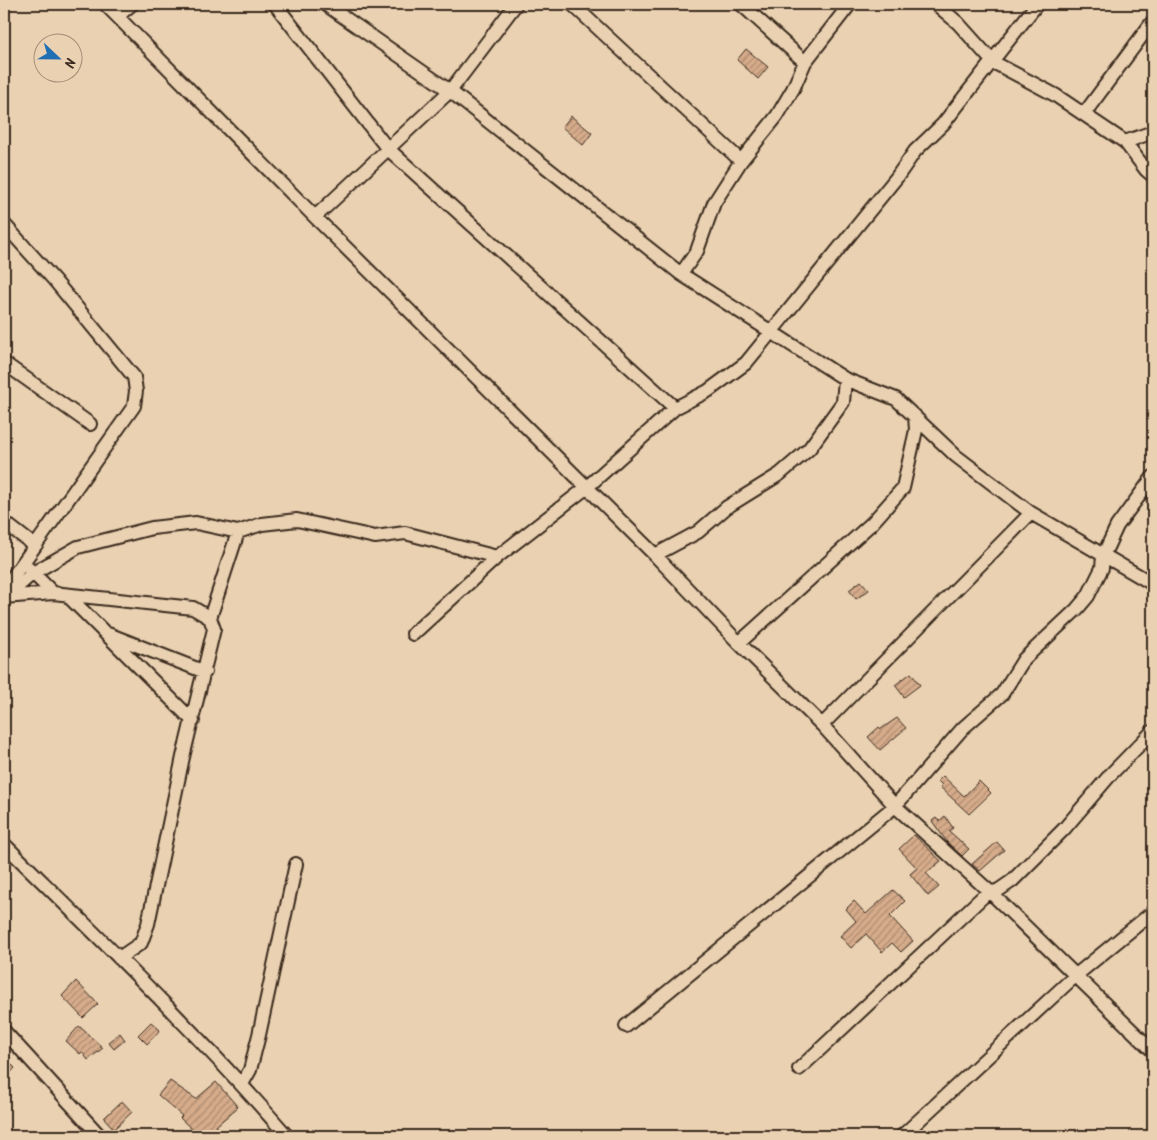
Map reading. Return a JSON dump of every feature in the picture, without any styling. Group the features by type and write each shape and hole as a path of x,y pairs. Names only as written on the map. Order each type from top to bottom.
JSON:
{"street":[{"path":"105,4 315,217 655,555 739,643 822,725 895,806 989,891 1153,1051"},
{"path":"118,16 132,4"},
{"path":"275,4 387,148 675,408"},
{"path":"326,4 450,91 682,274 845,380 896,399 956,456 1030,513 1153,584"},
{"path":"315,217 450,91 516,4"},
{"path":"572,4 742,161"},
{"path":"741,4 805,62"},
{"path":"682,274 697,251 714,203 742,161 777,116 793,89 805,62 850,4"},
{"path":"936,4 958,23 993,62 1084,114 1125,142 1146,170 1153,176"},
{"path":"414,634 497,557 586,488 675,408 708,392 746,364 897,177 915,151 943,124 1038,4"},
{"path":"1084,114 1153,21"},
{"path":"1125,142 1153,132"},
{"path":"4,224 8,239 55,281 116,354 134,377 136,391 134,406 22,564 5,594"},
{"path":"4,363 90,424"},
{"path":"655,555 698,532 727,507 780,474 809,449 844,402 845,380"},
{"path":"739,643 872,523 903,488 916,430 914,416"},
{"path":"626,1026 895,806 963,728 1002,694 1024,659 1077,609 1088,596 1102,568 1103,556 1117,526 1153,477"},
{"path":"822,725 1030,513"},
{"path":"5,594 33,573 78,547 152,528 196,523 238,532 262,524 297,520 374,537 405,533 497,557"},
{"path":"4,522 35,546"},
{"path":"119,958 141,943 148,924 183,757 214,629 210,618 238,532"},
{"path":"22,564 53,593"},
{"path":"5,594 53,593 66,596 115,598 193,608 210,618"},
{"path":"66,596 192,721"},
{"path":"104,632 205,672"},
{"path":"989,891 996,892 1012,881 1064,829 1153,731"},
{"path":"4,844 242,1084 287,1136"},
{"path":"242,1084 250,1070 259,1035 296,864"},
{"path":"799,1069 989,891"},
{"path":"902,1136 1075,976 1153,912"},
{"path":"4,1031 100,1136"}],"building":[{"path":"746,49 768,67 758,79 737,60"},
{"path":"571,116 592,133 583,145 562,127"},
{"path":"861,581 869,590 856,599 849,590"},
{"path":"911,673 920,685 904,697 895,685"},
{"path":"897,718 906,728 880,750 868,737 879,727 881,729"},
{"path":"943,776 964,796 979,781 991,793 969,814 940,787 942,785 938,781"},
{"path":"945,816 953,828 949,831 969,849 962,856 947,842 932,821 936,818 939,821"},
{"path":"914,835 941,861 926,873 939,887 928,896 910,874 917,868 899,849"},
{"path":"997,842 1004,850 980,871 972,864"},
{"path":"893,890 905,901 890,916 913,941 901,952 892,943 882,952 866,934 851,948 840,936 856,921 846,909 854,901 866,914"},
{"path":"76,981 98,1004 83,1018 62,996"},
{"path":"151,1022 160,1030 147,1044 138,1035"},
{"path":"79,1026 103,1048 88,1060 82,1052 80,1054 66,1041"},
{"path":"120,1033 125,1040 114,1049 108,1042"},
{"path":"4,1057 15,1068 4,1080"},
{"path":"170,1081 196,1099 216,1082 238,1107 216,1126 219,1128 212,1136 199,1136 180,1118 182,1116 158,1095"},
{"path":"122,1101 132,1112 114,1129 104,1118"}]}
